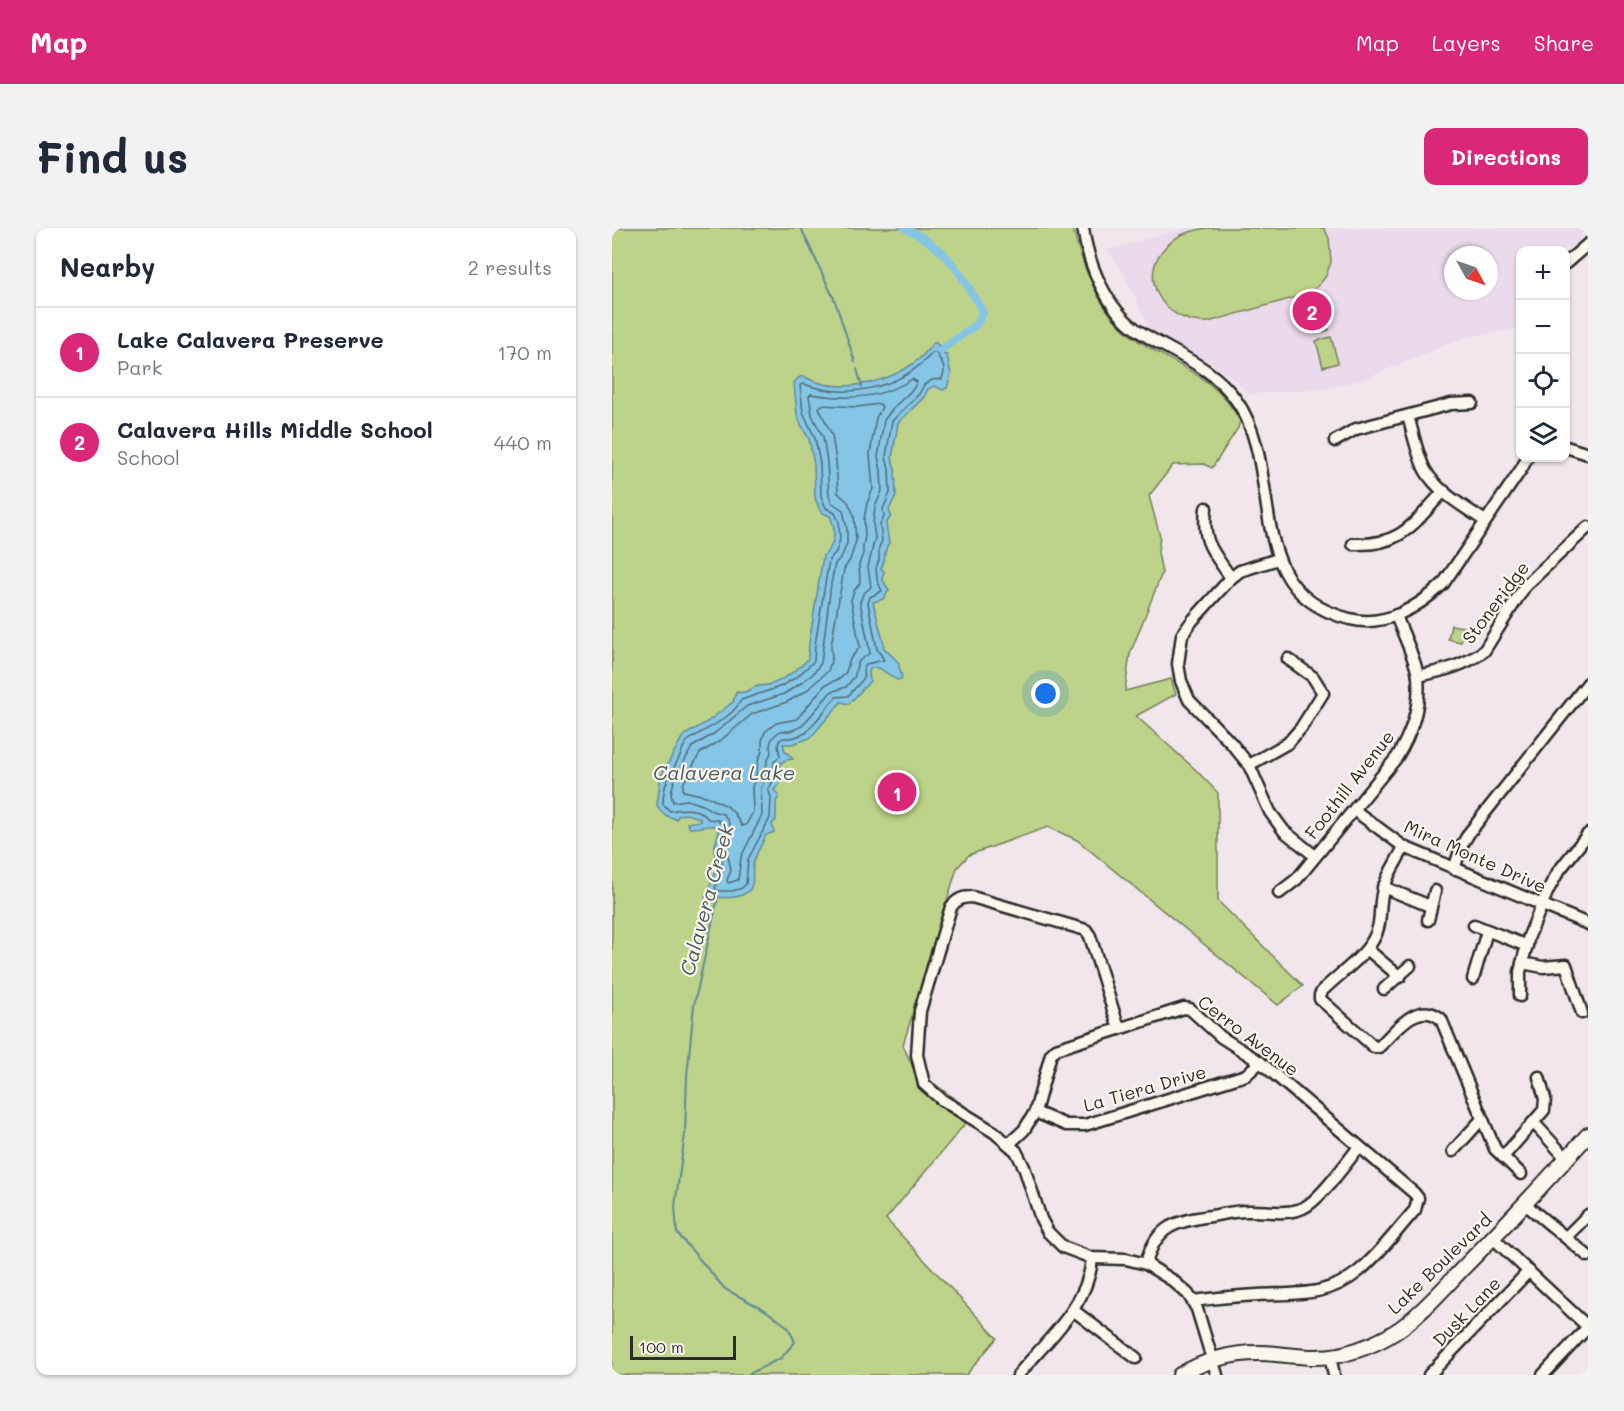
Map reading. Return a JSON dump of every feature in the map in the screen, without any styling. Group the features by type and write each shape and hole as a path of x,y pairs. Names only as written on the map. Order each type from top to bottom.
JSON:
{"main road":[{"name":"Lake Boulevard","path":"1180,1375 1213,1359 1234,1354 1274,1353 1294,1357 1330,1356 1360,1349 1400,1329 1493,1238 1588,1135"}],"street":[{"path":"1083,228 1094,268 1117,312 1136,330 1210,373 1237,401 1255,439 1272,541 1278,559 1287,577 1304,598 1321,609 1353,620 1375,621 1396,615 1427,600 1443,585 1525,462"},
{"path":"1570,260 1588,244"},
{"path":"1335,441 1356,429 1451,404 1472,403"},
{"path":"1408,416 1425,469 1444,491 1485,521"},
{"path":"1570,448 1588,454"},
{"path":"1353,544 1369,545 1387,542 1408,529 1444,491"},
{"path":"1206,508 1204,531 1208,545 1231,578"},
{"name":"Stoneridge","path":"1418,676 1452,669 1484,651 1525,586 1588,527"},
{"path":"1278,559 1240,572 1231,578 1192,621 1182,635 1178,664 1180,681 1189,700 1249,765 1270,812 1284,831 1315,856"},
{"name":"Foothill Avenue","path":"1279,893 1296,879 1354,810 1397,757 1409,737 1414,723 1418,676 1396,615"},
{"path":"1249,765 1288,743 1301,728 1323,693 1313,677 1288,659"},
{"path":"1455,869 1462,845 1469,833 1588,683"},
{"name":"Mira Monte Drive","path":"1354,810 1404,847 1588,924"},
{"path":"1520,996 1522,963 1542,905 1558,872 1588,834"},
{"path":"1404,847 1383,887 1379,929 1367,949 1323,990 1320,999 1374,1047 1377,1047 1408,1018 1426,1011 1433,1012 1441,1019 1495,1149 1521,1174"},
{"path":"1383,887 1430,906"},
{"path":"1428,920 1435,891"},
{"path":"1119,1029 1090,936 1086,930 972,897 964,897 951,907 920,1011 917,1055 924,1084 942,1100 994,1132 1016,1151 1024,1167 1041,1219 1048,1232 1063,1247 1092,1258 1126,1259 1146,1264 1172,1280 1193,1302 1217,1375"},
{"path":"1474,925 1527,946"},
{"path":"1473,979 1487,931"},
{"path":"1367,949 1400,976"},
{"path":"1522,963 1543,967 1566,965 1582,1013"},
{"path":"1384,989 1410,966"},
{"name":"Cerro Avenue","path":"1009,1144 1024,1130 1035,1112 1051,1054 1056,1049 1184,1008 1190,1009 1221,1037 1260,1062 1418,1198 1415,1210 1370,1262 1341,1283 1302,1295 1251,1296 1193,1302"},
{"name":"La Tiera Drive","path":"1035,1112 1066,1125 1085,1125 1246,1076 1260,1062"},
{"path":"1503,1157 1544,1110 1545,1099 1539,1077"},
{"path":"1453,1151 1482,1119"},
{"path":"1534,1123 1567,1159"},
{"path":"1146,1264 1149,1251 1161,1233 1181,1221 1247,1210 1284,1213 1303,1208 1316,1198 1359,1147"},
{"path":"1525,1204 1588,1256"},
{"path":"1566,1238 1588,1215"},
{"path":"1493,1238 1588,1327 1543,1375"},
{"path":"1019,1374 1073,1310 1086,1288 1092,1258"},
{"name":"Dusk Lane","path":"1429,1375 1529,1271"},
{"path":"1073,1310 1136,1358"},
{"path":"1330,1356 1334,1375"}],"shaded area":[{"path":"1185,228 1582,228 1584,231 1579,241 1570,246 1516,246 1516,329 1465,337 1367,378 1328,388 1249,394 1210,362 1151,331 1125,276 1108,250"}],"green space":[{"path":"612,228 1073,228 1092,285 1099,299 1117,323 1143,344 1204,379 1229,404 1240,421 1238,428 1212,468 1204,464 1173,465 1149,496 1160,536 1158,552 1162,573 1130,654 1125,691 1171,679 1176,694 1136,716 1218,793 1218,901 1303,986 1278,1005 1077,840 1048,827 969,855 957,868 903,1045 913,1068 974,1113 886,1219 997,1338 966,1375 612,1375"},
{"path":"1206,228 1324,228 1329,238 1331,262 1326,276 1311,292 1208,322 1192,321 1177,315 1166,306 1158,294 1154,281 1154,267 1160,254 1176,238"},
{"path":"1322,305 1329,330 1315,334 1308,309"},
{"path":"1331,337 1338,363 1323,367 1316,341"},
{"path":"1451,625 1464,627 1461,642 1448,639"}],"water":[{"name":"Calavera Lake","path":"935,342 944,355 947,355 951,374 947,388 943,390 934,386 928,389 924,397 898,423 892,458 895,469 896,495 889,510 891,516 886,524 889,543 881,568 884,572 882,579 889,590 883,599 873,602 883,647 898,662 902,679 897,680 879,668 871,668 870,681 849,704 841,702 810,738 792,744 783,744 785,751 793,759 780,764 780,784 774,790 779,796 776,802 776,820 772,824 774,832 766,835 755,858 752,885 744,894 738,896 705,897 717,868 714,849 719,831 716,826 690,828 687,823 700,821 700,818 686,814 679,815 676,819 661,811 657,805 661,776 683,736 707,722 733,702 736,692 745,692 778,681 795,671 808,659 823,556 830,548 834,538 834,527 830,516 823,513 815,498 814,464 809,439 797,414 794,383 803,376 817,382 847,386 878,380 893,375 919,359"}],"waterway":[{"name":"Calavera Creek","path":"801,228 835,301 855,362"},
{"path":"905,228 943,253 960,274 983,313 976,325 942,349"},
{"path":"857,369 862,387"},
{"name":"Calavera Creek","path":"718,897 694,1005 687,1076 685,1134 675,1206 677,1233 725,1289 765,1310 788,1327 795,1342 781,1358 747,1375"}],"place":[{"name":"Calavera Hills Middle School","path":"1312,311"},
{"name":"Lake Calavera Preserve","path":"897,792"}]}
